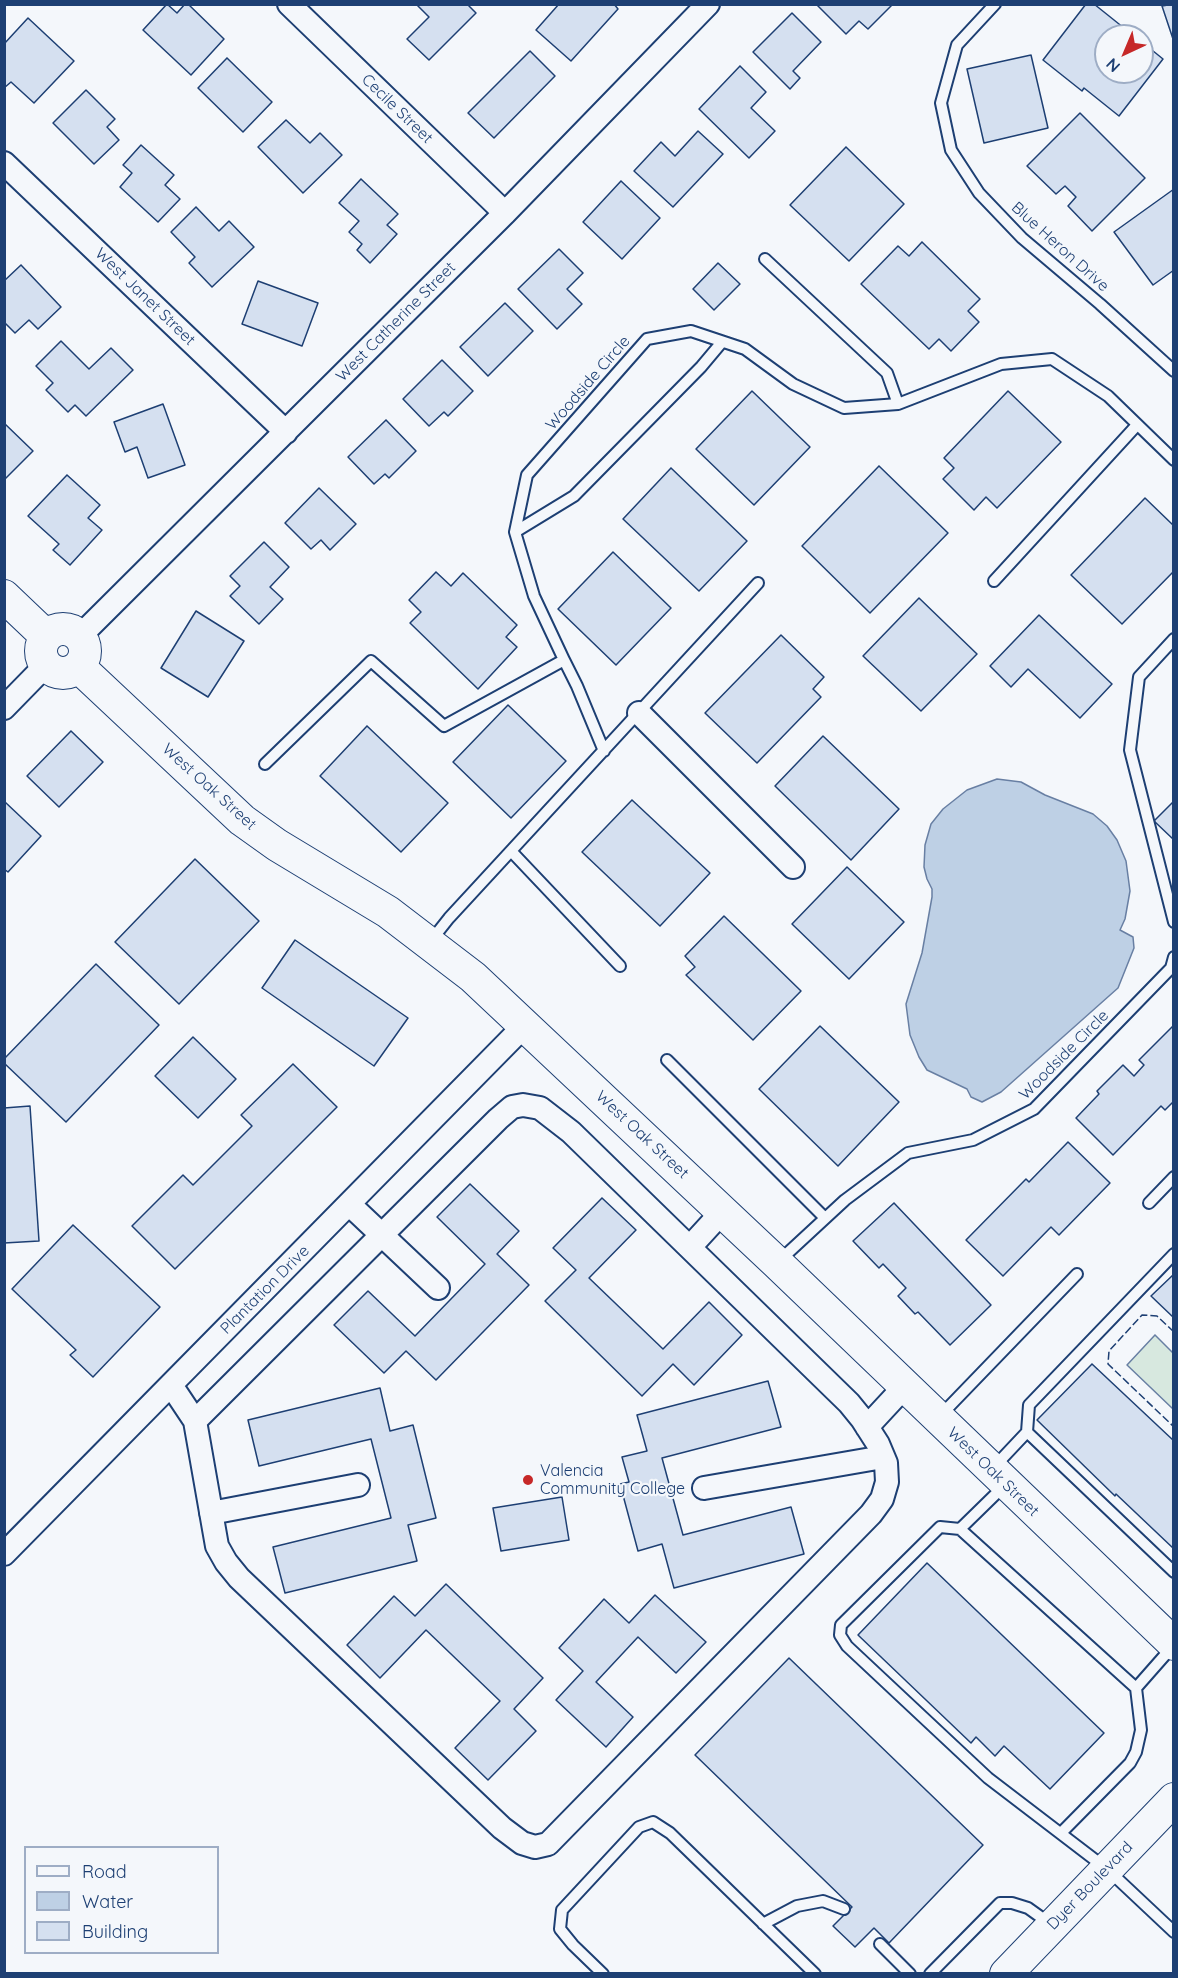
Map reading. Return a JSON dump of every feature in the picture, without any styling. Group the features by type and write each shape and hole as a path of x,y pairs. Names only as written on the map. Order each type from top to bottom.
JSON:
{"street":[{"name":"West Catherine Street","path":"80,636 505,213 708,4"},
{"name":"Cecile Street","path":"297,7 505,213"},
{"name":"West Janet Street","path":"4,163 286,432"},
{"path":"4,596 46,650 51,669 69,673 79,667 86,651 80,636 63,628 54,630 46,650 4,708"},
{"name":"West Oak Street","path":"79,667 242,820 277,845 388,912 473,977 723,1211 1173,1644"},
{"path":"639,713 793,867"},
{"name":"Plantation Drive","path":"4,1554 525,1025"},
{"path":"171,1385 195,1421 217,1546 226,1562 240,1578 502,1828 522,1843 534,1847 548,1844 871,1515 882,1499 887,1482 886,1463 878,1444 849,1403 571,1132 540,1108 523,1105 512,1107 195,1421"},
{"path":"349,1204 438,1288"},
{"path":"690,1247 723,1211"},
{"path":"867,1427 904,1386"},
{"path":"704,1488 884,1457"},
{"path":"211,1513 358,1485"},
{"name":"Dyer Boulevard","path":"1005,1974 1173,1799"}],"lane":[{"name":"Blue Heron Drive","path":"995,4 957,45 941,103 951,150 980,193 1022,238 1100,304 1173,371"},
{"path":"765,259 887,373 898,404"},
{"name":"Woodside Circle","path":"604,751 577,686 534,596 515,532 527,475 646,339 691,331 746,350 793,384 844,408 898,404 1001,364 1052,359 1108,396 1173,460"},
{"path":"515,532 574,496 701,367 722,342"},
{"path":"994,581 1137,424"},
{"path":"430,942 449,918 758,583"},
{"path":"1173,639 1139,677 1130,750 1173,922"},
{"path":"265,764 370,661 444,726 564,660"},
{"path":"511,851 620,966"},
{"name":"Woodside Circle","path":"777,1263 845,1200 908,1153 973,1140 1034,1109 1172,966"},
{"path":"668,1060 825,1218"},
{"path":"1149,1203 1173,1178"},
{"path":"960,1529 999,1477 1027,1432 1029,1405 1173,1254"},
{"path":"937,1418 1077,1274"},
{"path":"1027,1432 1173,1572"},
{"path":"1061,1833 1130,1763 1137,1752 1141,1730 1136,1688 960,1529 940,1527 841,1625 840,1635 848,1646 988,1778 1107,1869 1173,1932"},
{"path":"1136,1688 1173,1644"},
{"path":"603,1974 560,1929 562,1910 639,1827 653,1822 670,1833 815,1974"},
{"path":"763,1924 797,1906 823,1901 844,1909"},
{"path":"930,1974 1000,1903 1012,1903 1028,1908 1052,1925"},
{"path":"880,1944 910,1974"}],"shaded area":[{"path":"1155,1335 1173,1353 1173,1409 1127,1365"}],"water":[{"path":"997,779 1021,782 1045,795 1093,814 1107,826 1117,840 1126,861 1130,891 1125,919 1120,930 1133,937 1134,948 1118,988 1001,1092 982,1102 971,1097 967,1089 927,1070 910,1035 906,1004 922,953 932,897 932,889 924,867 925,845 931,824 943,809 967,790"}],"building":[{"path":"167,4 177,13 185,4 188,4 224,39 191,75 143,30"},
{"path":"416,4 467,4 476,13 429,60 407,39 429,17"},
{"path":"559,4 614,4 618,9 571,61 536,30"},
{"path":"816,4 893,4 868,29 859,21 846,34"},
{"path":"1086,4 1094,4 1119,24 1094,24 1094,84 1144,84 1119,116 1084,88 1082,91 1043,60"},
{"path":"1174,4 1174,42 1162,6"},
{"path":"792,13 821,42 793,71 800,78 790,89 753,52"},
{"path":"28,18 74,61 34,103 11,82 4,88 4,44"},
{"path":"530,51 555,76 494,138 468,113"},
{"path":"1154,52 1163,59 1154,71"},
{"path":"1031,55 1048,128 984,143 967,69"},
{"path":"227,58 272,102 243,132 198,88"},
{"path":"740,66 766,92 751,108 775,131 749,158 699,109"},
{"path":"86,90 115,119 107,127 119,140 94,164 53,123"},
{"path":"1080,113 1145,178 1092,231 1068,206 1076,197 1065,186 1056,194 1027,166"},
{"path":"286,120 310,143 320,133 342,155 303,193 258,147"},
{"path":"698,131 723,154 673,207 634,171 661,142 675,156"},
{"path":"141,145 174,175 165,185 180,199 158,222 120,187 132,173 123,165"},
{"path":"846,147 904,204 849,261 790,205"},
{"path":"361,179 398,214 387,225 397,234 370,263 357,250 362,244 349,232 359,221 339,203"},
{"path":"621,181 660,218 622,259 583,222"},
{"path":"1174,189 1174,270 1153,285 1114,232"},
{"path":"196,207 219,231 229,221 254,247 212,287 189,263 195,257 171,232"},
{"path":"922,242 980,299 968,311 979,322 951,351 939,339 929,349 861,284 898,246 909,256"},
{"path":"559,249 583,273 567,289 582,304 557,329 518,289"},
{"path":"718,263 740,284 714,310 693,289"},
{"path":"21,265 61,307 38,329 29,320 15,333 4,322 4,281"},
{"path":"258,281 318,303 302,346 242,324"},
{"path":"505,303 533,331 488,376 460,347"},
{"path":"61,341 89,369 111,348 133,370 86,416 75,405 68,412 46,390 53,383 36,366"},
{"path":"442,360 473,391 448,416 444,412 429,426 403,399"},
{"path":"752,391 810,447 754,505 696,449"},
{"path":"1008,391 1061,442 997,508 986,497 974,510 943,479 954,468 944,458"},
{"path":"163,404 185,465 148,478 137,447 125,452 114,422"},
{"path":"386,420 416,451 389,478 385,474 374,484 348,457"},
{"path":"4,423 33,451 4,480"},
{"path":"879,466 948,533 870,613 802,546"},
{"path":"671,468 747,541 699,591 623,519"},
{"path":"67,475 100,505 88,518 102,530 70,565 53,550 59,544 28,516"},
{"path":"319,488 356,524 330,550 321,540 311,549 285,523"},
{"path":"1145,498 1174,526 1174,571 1122,624 1071,575"},
{"path":"264,542 289,567 270,587 283,599 259,624 230,596 240,586 230,576"},
{"path":"613,552 671,608 616,665 558,609"},
{"path":"436,572 451,586 463,573 517,625 506,637 517,647 478,689 410,623 421,612 409,600"},
{"path":"919,598 977,654 921,711 863,656"},
{"path":"196,611 244,641 208,697 161,668"},
{"path":"1039,615 1112,684 1080,718 1028,669 1011,687 990,666"},
{"path":"781,635 824,677 813,689 821,697 757,763 705,713"},
{"path":"508,705 566,761 511,818 453,762"},
{"path":"367,726 448,803 401,852 320,776"},
{"path":"71,731 103,762 59,807 27,776"},
{"path":"823,736 899,809 851,860 775,786"},
{"path":"632,800 710,873 660,926 582,852"},
{"path":"1174,801 1174,840 1154,821"},
{"path":"5,802 41,836 8,872 4,869"},
{"path":"195,859 259,921 179,1004 115,942"},
{"path":"847,867 904,922 849,979 792,924"},
{"path":"724,916 801,991 753,1040 686,975 695,967 685,956"},
{"path":"295,940 408,1018 374,1066 262,988"},
{"path":"96,964 159,1025 66,1122 4,1063 4,1059"},
{"path":"1174,1025 1174,1101 1165,1110 1161,1106 1113,1155 1076,1118 1099,1094 1097,1091 1123,1065 1134,1076 1144,1065 1139,1060"},
{"path":"820,1026 899,1102 838,1166 759,1089"},
{"path":"193,1037 236,1079 198,1118 155,1076"},
{"path":"293,1064 337,1107 175,1269 132,1226 183,1175 193,1185 252,1126 241,1115"},
{"path":"30,1106 39,1241 4,1243 4,1108"},
{"path":"1068,1142 1110,1183 1059,1235 1051,1227 1003,1276 966,1240 1026,1179 1029,1182"},
{"path":"470,1184 519,1231 497,1254 529,1285 436,1380 406,1351 384,1373 334,1325 368,1291 415,1336 485,1264 437,1217"},
{"path":"602,1198 636,1230 589,1278 663,1349 709,1302 742,1335 694,1385 673,1364 642,1396 545,1301 576,1270 553,1248"},
{"path":"894,1203 991,1305 950,1345 918,1312 915,1314 898,1296 906,1288 883,1264 879,1268 853,1241"},
{"path":"73,1225 160,1307 93,1377 70,1355 76,1350 12,1289"},
{"path":"1174,1274 1174,1318 1151,1296"},
{"path":"1092,1364 1174,1441 1174,1549 1116,1494 1115,1496 1037,1420"},
{"path":"768,1381 781,1427 662,1458 683,1535 791,1507 804,1554 674,1588 662,1544 638,1551 620,1484 629,1482 622,1457 647,1451 637,1415"},
{"path":"380,1388 390,1431 413,1425 436,1518 408,1525 417,1561 285,1593 273,1547 391,1518 371,1439 259,1466 248,1420"},
{"path":"562,1497 569,1540 501,1551 493,1508"},
{"path":"927,1563 1104,1733 1050,1789 1004,1746 995,1756 976,1737 971,1743 858,1635"},
{"path":"446,1584 543,1678 514,1709 536,1731 488,1780 455,1748 500,1701 426,1630 380,1678 347,1645 394,1596 415,1616"},
{"path":"655,1595 706,1642 676,1673 638,1637 596,1682 633,1717 606,1747 556,1700 583,1671 559,1648 604,1599 629,1623"},
{"path":"789,1658 983,1845 889,1943 874,1928 855,1947 833,1926 852,1907 695,1755"}],"fence":[{"path":"1174,1332 1157,1316 1142,1315 1109,1351 1108,1364 1174,1427"}],"place":[{"name":"Valencia Community College","path":"528,1480"}]}
